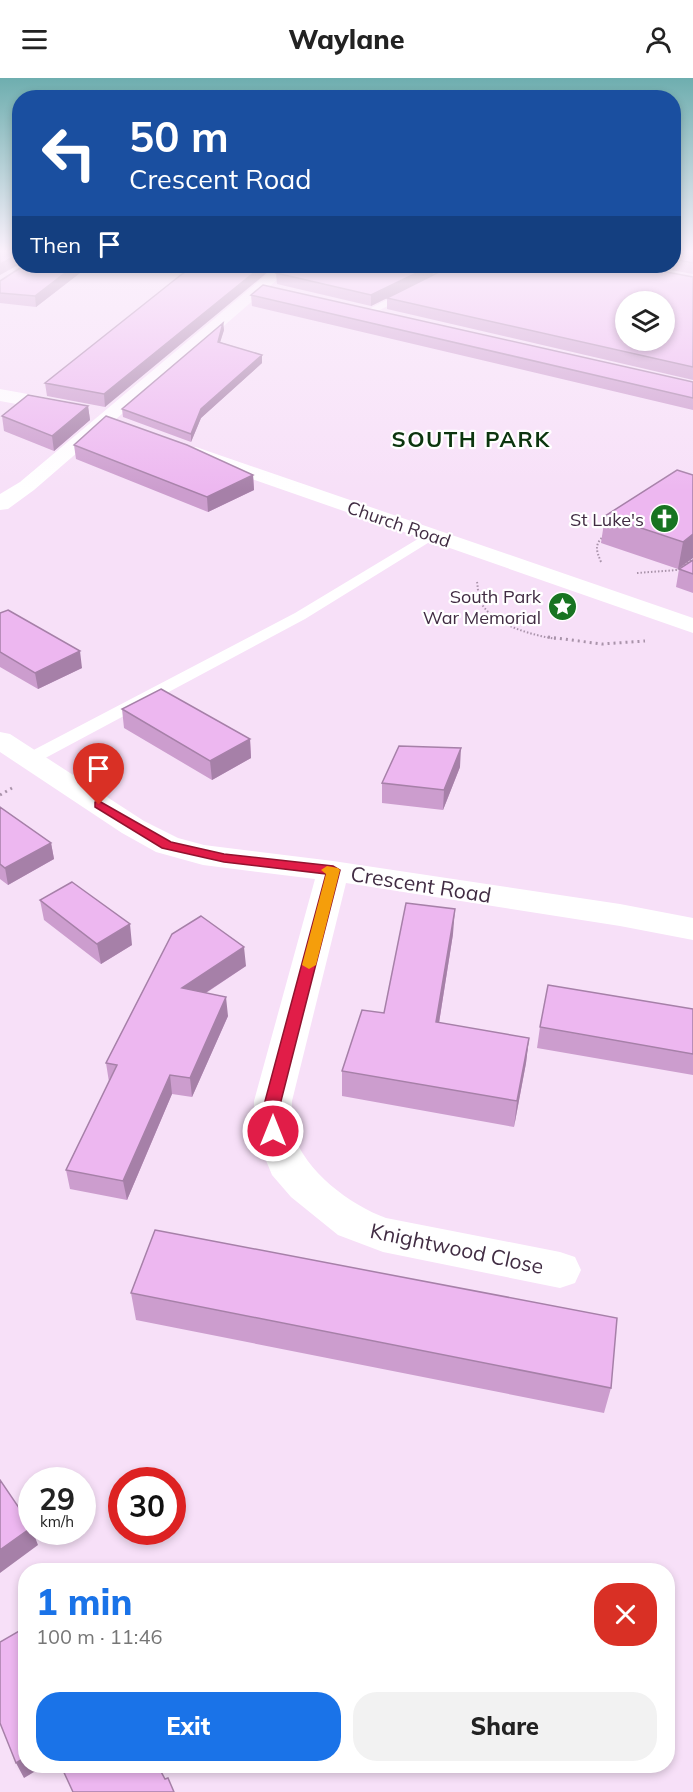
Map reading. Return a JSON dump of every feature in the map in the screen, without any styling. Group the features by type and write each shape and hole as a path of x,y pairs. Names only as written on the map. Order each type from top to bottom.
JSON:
{"street":[{"path":"0,504 114,421 211,331"},
{"path":"0,395 114,421"},
{"name":"Church Road","path":"171,444 688,625"},
{"name":"Crescent Road","path":"0,740 133,827 167,845 224,858 333,870 620,915 693,929"},
{"name":"Knightwood Close","path":"333,870 273,1101 273,1131 286,1164 305,1186 352,1223 383,1235 560,1270"}],"lane":[{"path":"30,759 300,616 431,535"}],"path":[{"path":"603,566 596,549 599,540 608,533"},
{"path":"496,558 483,570 478,581 476,593 482,604 494,615 510,624 543,637 604,645 635,644 688,625"}],"building":[{"path":"110,331 182,331 104,394 45,383"},
{"path":"214,331 221,331 218,342 262,355 201,409 191,434 122,409"},
{"path":"405,331 467,331 693,382 693,398"},
{"path":"533,331 615,331 615,349"},
{"path":"675,331 693,331 693,367 622,351 675,351"},
{"path":"28,395 88,406 52,436 2,416"},
{"path":"106,416 187,445 253,475 207,497 74,445"},
{"path":"677,470 693,475 693,534 683,542 605,516"},
{"path":"693,560 693,574 679,569"},
{"path":"8,610 80,651 35,673 0,652 0,613"},
{"path":"161,689 250,739 210,761 122,709"},
{"path":"399,746 461,748 444,790 382,783"},
{"path":"0,807 51,843 5,868 0,864"},
{"path":"72,882 130,924 97,944 40,900"},
{"path":"406,903 455,909 436,1022 529,1038 517,1101 342,1071 362,1010 384,1013"},
{"path":"201,916 244,947 182,988 226,997 190,1078 170,1075 123,1181 66,1170 117,1065 106,1063 172,934"},
{"path":"548,985 693,1009 693,1054 540,1027"},
{"path":"155,1230 617,1318 611,1388 131,1293"},
{"path":"0,1480 18,1506 18,1537 0,1550"},
{"path":"18,1632 18,1762 16,1763 0,1723 0,1642"},
{"path":"64,1773 162,1773 165,1779 168,1778 174,1792 73,1792"}],"slow traffic":[{"path":"309,965 333,870 327,870"}],"place":[{"name":"St Luke's","path":"665,519"},
{"name":"South Park War Memorial","path":"562,606"}],"district":[{"name":"SOUTH PARK","path":"471,439"}],"route":[{"path":"99,805 167,845 202,855 333,870 273,1101 273,1131"}]}
